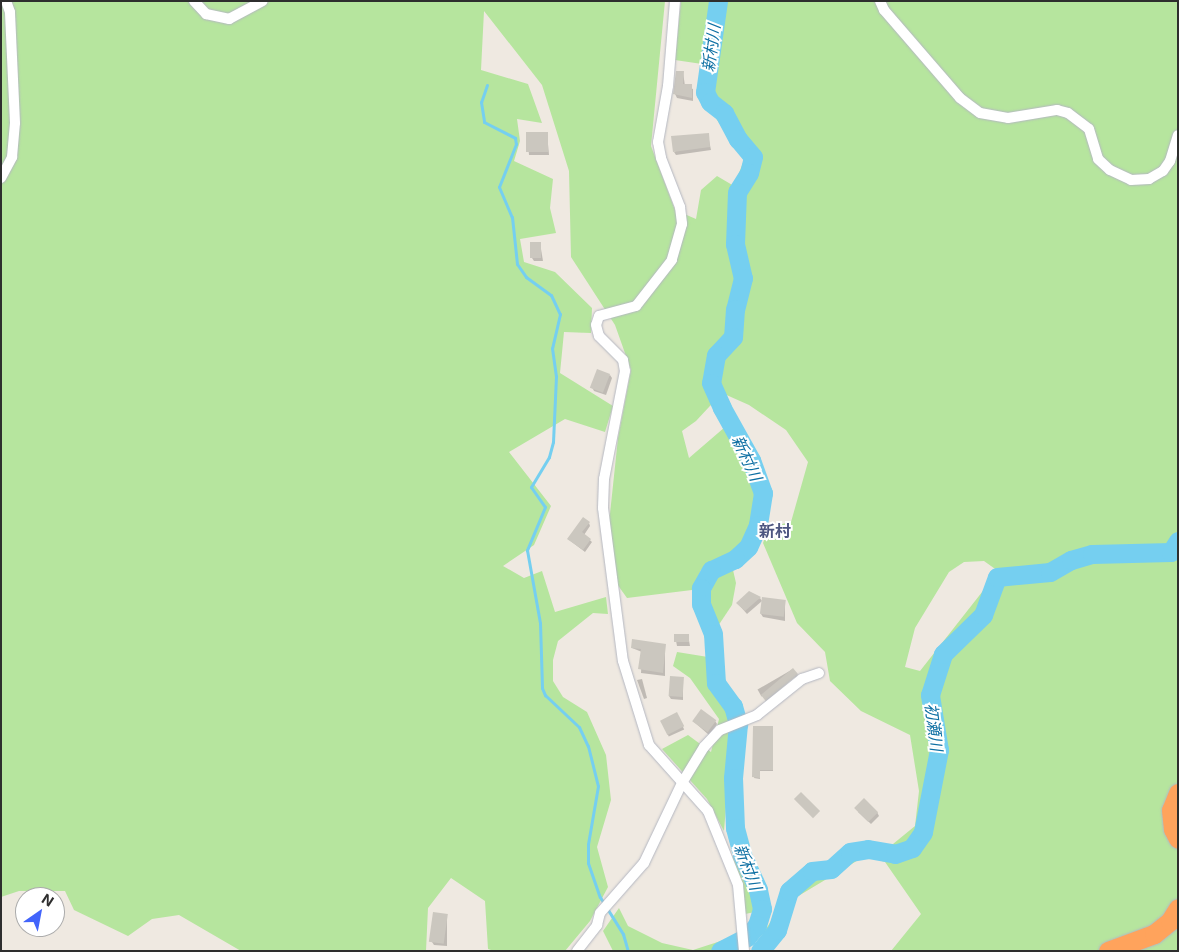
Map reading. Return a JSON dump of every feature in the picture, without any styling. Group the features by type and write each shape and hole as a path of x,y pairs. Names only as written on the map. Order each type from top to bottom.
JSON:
{"highway":[{"path":"1178,793 1171,810 1173,829 1178,839"},
{"path":"1108,951 1154,934 1170,920 1178,908"}],"street":[{"path":"1,178 12,157 15,123 10,12 6,1"},
{"path":"194,1 206,14 229,18 263,1"},
{"path":"675,1 668,86 658,142 660,158 680,207 682,224 672,260 636,306 599,316 596,326 599,336 623,360 625,371 604,479 603,508 623,661 649,746 708,811 736,878 744,947"},
{"path":"880,1 884,10 960,98 980,113 1008,118 1057,110 1068,113 1089,129 1098,159 1110,170 1131,180 1149,179 1163,171 1170,161 1178,135"},
{"path":"577,951 597,925 600,913 644,863 682,783 704,747 720,730 749,719 802,679 819,674"}],"green space":[{"path":"1,1 665,1 651,146 675,210 696,219 701,190 717,176 734,186 744,160 697,90 702,64 675,60 681,1 1178,1 1178,951 891,951 921,914 885,862 865,856 795,898 781,934 768,951 752,951 771,921 782,890 808,863 831,862 847,845 893,844 915,826 919,791 910,735 861,711 830,681 825,652 797,623 763,543 769,527 791,522 808,462 786,430 749,405 722,393 696,421 682,431 689,458 725,427 746,450 761,486 757,520 740,547 701,570 692,590 627,598 617,584 609,523 618,438 631,370 615,325 571,257 569,171 542,85 484,11 481,70 528,84 542,123 517,119 520,141 514,161 553,179 550,208 556,233 520,239 524,262 555,272 592,308 591,333 564,332 560,373 613,406 605,432 565,419 509,452 551,506 534,545 503,566 524,578 542,571 555,612 606,597 608,614 593,613 558,641 553,660 553,681 563,697 587,712 606,755 611,800 597,847 608,887 590,921 565,951 494,951 488,949 485,901 451,878 428,908 426,951 241,951 179,915 152,919 128,936 74,910 65,887 15,887 15,892 1,897","holes":["984,561 998,571 920,671 905,667 915,628 949,572 964,562"]},
{"path":"733,570 736,583 732,605 718,626 705,601 714,575"},
{"path":"677,652 708,657 711,683 729,709 733,722 724,831 707,799 662,749 688,735 711,752 719,719 690,678 673,666"},
{"path":"735,855 751,889 755,912 745,914 732,857"},
{"path":"619,908 628,926 662,943 693,950 730,938 734,951 613,951 603,931"}],"building":[{"path":"676,71 684,71 683,84 692,84 692,98 673,94"},
{"path":"526,132 548,132 548,152 526,152"},
{"path":"709,133 710,147 673,152 671,136"},
{"path":"530,242 541,242 541,258 530,258"},
{"path":"597,369 610,374 603,393 590,388"},
{"path":"583,517 590,522 582,532 591,539 583,550 567,539"},
{"path":"749,591 761,597 745,611 736,603"},
{"path":"762,597 786,600 784,617 760,614"},
{"path":"674,634 689,634 689,642 674,642"},
{"path":"632,639 666,644 663,673 638,669 641,649 631,648"},
{"path":"793,668 798,674 766,701 761,695"},
{"path":"670,676 684,677 683,697 669,696"},
{"path":"701,709 716,720 708,732 692,721"},
{"path":"677,712 684,726 667,735 660,721"},
{"path":"753,726 773,726 773,770 760,770 760,778 752,777"},
{"path":"801,792 820,811 813,818 794,799"},
{"path":"864,798 878,812 868,822 854,808"},
{"path":"433,912 448,914 444,944 429,942"}],"waterway":[{"name":"新村川","path":"718,1 705,92 710,102 724,113 738,139 753,157 749,173 737,192 735,244 743,278 735,309 733,337 716,355 711,383 722,408 751,460 763,493 758,525 748,547 735,559 711,570 701,588 701,604 713,634 716,683 733,706 738,724 733,778 735,828 742,855 758,890 762,909 757,925 747,937 720,951"},
{"path":"487,85 481,102 484,122 515,138 516,144 499,187 512,217 517,264 526,277 551,295 560,314 552,348 556,376 553,442 549,457 531,487 545,507 527,550 540,623 542,688 545,695 579,727 588,746 598,786 588,844 588,863 600,897 623,934 628,951"},
{"name":"初瀬川","path":"760,951 777,930 789,891 812,871 831,869 850,852 868,849 895,854 912,848 923,832 939,750 930,695 943,654 983,615 997,577 1050,572 1071,560 1092,554 1171,552 1178,541"}],"district":[{"name":"新村","path":"775,531"}]}
